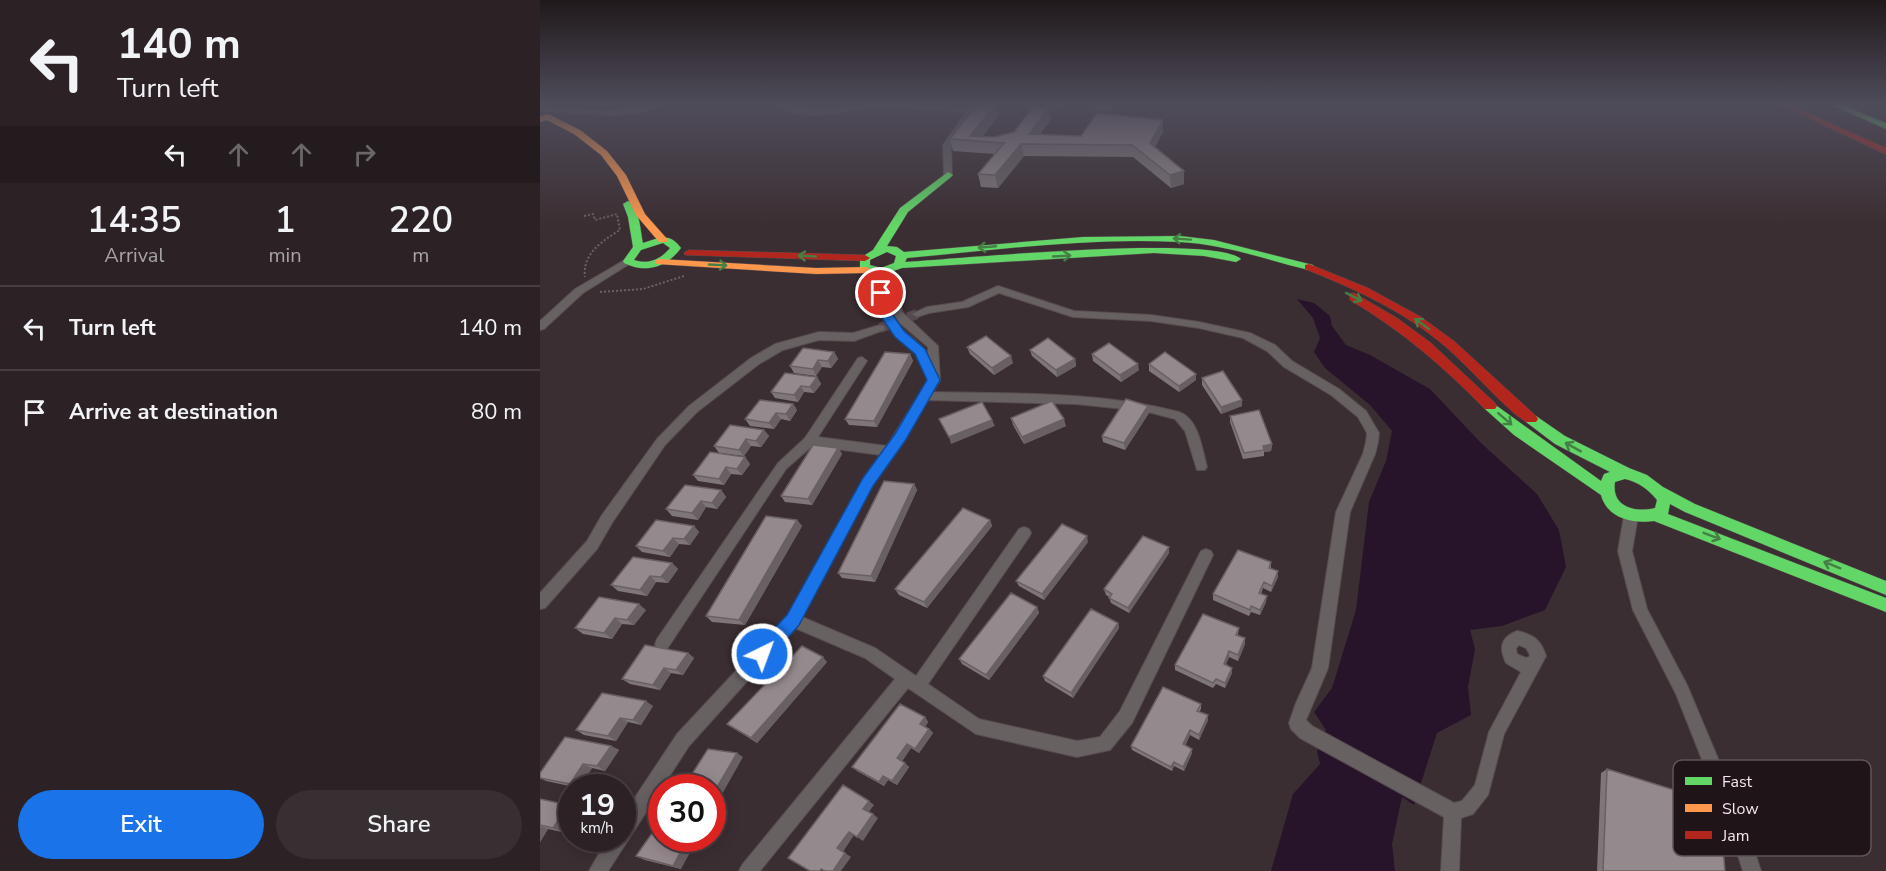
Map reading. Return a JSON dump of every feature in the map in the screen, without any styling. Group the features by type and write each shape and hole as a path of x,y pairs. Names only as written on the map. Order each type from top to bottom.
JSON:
{"main road":[{"path":"587,146 598,154 617,177 633,217 638,247"},
{"path":"595,146 604,153 621,175 641,215 663,240 675,244 674,253"},
{"path":"884,263 878,250 904,210 948,175"},
{"path":"884,263 911,212 948,175"},
{"path":"663,240 638,247 631,252 628,261 640,266 660,262 816,271 1083,240 1179,239 1214,243 1299,263 1352,283 1400,308 1449,343 1520,411 1560,440 1625,473 1645,478 1661,492 1690,508 1886,588"},
{"path":"660,262 674,253 884,263 1178,250 1235,258 1306,278 1348,294 1388,315 1415,334 1456,369 1507,422 1575,468 1605,491 1613,505 1631,516 1640,518 1657,516 1886,605"},
{"path":"1605,491 1605,484 1609,478 1625,473"},
{"path":"1657,516 1665,506 1661,492"}],"street":[{"path":"947,146 948,175"},
{"path":"540,327 579,291 628,261"},
{"path":"636,812 683,740 793,620 868,482 934,380 933,346 896,315 889,297 884,263"},
{"path":"917,314 927,310 964,305 998,289 1073,314 1151,318 1228,330 1261,341 1288,364 1335,392 1362,414 1373,433 1369,454 1343,512 1320,668 1313,686 1300,707 1297,723 1306,732 1453,812 1467,808 1482,789 1497,732 1534,663"},
{"path":"540,603 592,545 607,519 661,442 693,409 755,361 779,347 819,336 854,337 880,328"},
{"path":"662,644 782,465 809,441 862,361"},
{"path":"925,396 1076,400 1144,407 1179,416 1190,429 1201,467"},
{"path":"809,441 890,451"},
{"path":"1631,516 1625,551 1640,610 1682,690 1711,760"},
{"path":"748,871 912,682 1024,533"},
{"path":"793,620 870,653 976,726 1077,749 1104,744 1126,717 1206,555"},
{"path":"1450,871 1453,812"},
{"path":"598,871 610,852"},
{"path":"1747,856 1752,871"}],"shaded area":[{"path":"1297,299 1314,303 1330,316 1332,326 1346,345 1370,355 1430,389 1481,443 1537,494 1559,530 1566,567 1545,610 1502,626 1470,630 1475,649 1468,687 1471,715 1437,733 1414,805 1402,797 1392,844 1395,871 1271,871 1293,794 1320,764 1317,751 1326,730 1314,712 1332,688 1356,610 1369,502 1386,461 1392,431 1370,405 1325,368 1314,352 1320,338 1313,318"}],"building":[{"path":"1002,146 1020,146 995,175 978,174"},
{"path":"1133,146 1153,146 1184,171 1170,175"},
{"path":"986,336 1011,356 992,368 967,347"},
{"path":"1048,338 1075,359 1056,370 1030,350"},
{"path":"1109,343 1138,364 1120,375 1092,354"},
{"path":"803,348 834,352 828,361 818,360 813,369 790,366"},
{"path":"885,352 910,354 874,421 845,419"},
{"path":"1165,352 1196,374 1179,386 1149,364"},
{"path":"1223,371 1242,400 1221,407 1202,378"},
{"path":"785,373 817,377 810,387 801,386 794,395 771,392"},
{"path":"1126,399 1148,406 1124,443 1102,436"},
{"path":"760,400 793,404 786,414 776,413 769,423 745,419"},
{"path":"1052,401 1064,419 1022,437 1011,418"},
{"path":"982,402 992,420 949,437 939,419"},
{"path":"1259,410 1272,444 1263,446 1264,450 1244,453 1230,416"},
{"path":"730,425 764,430 756,441 746,439 739,450 714,446"},
{"path":"813,445 838,448 808,499 781,496"},
{"path":"710,452 745,457 737,469 726,467 719,479 693,475"},
{"path":"884,481 914,484 871,576 838,573"},
{"path":"685,485 721,490 712,503 701,501 692,513 666,509"},
{"path":"963,508 990,520 924,602 895,589"},
{"path":"766,516 797,520 739,620 706,616"},
{"path":"656,520 694,526 684,539 673,538 663,551 636,546"},
{"path":"1062,524 1087,536 1042,594 1016,581"},
{"path":"1143,536 1169,547 1128,608 1109,598 1112,594 1104,589"},
{"path":"1238,550 1271,562 1269,568 1278,571 1272,586 1264,582 1259,593 1267,596 1260,610 1251,606 1250,610 1213,594"},
{"path":"633,557 672,563 661,577 650,576 640,590 611,585"},
{"path":"1011,593 1037,607 986,675 959,659"},
{"path":"599,597 639,604 627,620 615,618 604,633 575,628"},
{"path":"1091,609 1118,623 1071,693 1043,676"},
{"path":"1203,614 1239,628 1236,635 1245,638 1238,655 1229,651 1224,664 1232,668 1225,683 1216,679 1213,683 1175,665"},
{"path":"645,645 688,653 676,670 664,668 653,685 622,679"},
{"path":"802,646 823,657 751,738 727,724"},
{"path":"1163,687 1201,704 1197,711 1208,715 1199,735 1190,730 1183,744 1192,749 1183,767 1174,762 1171,767 1131,746"},
{"path":"602,693 646,701 633,720 620,718 608,736 576,730"},
{"path":"900,704 925,717 920,724 929,729 915,749 907,744 897,758 905,763 892,781 883,776 879,782 852,767"},
{"path":"565,737 611,746 597,766 583,764 576,774 558,774 558,782 540,778 540,773"},
{"path":"708,749 737,753 725,774 692,774"},
{"path":"1607,769 1673,790 1673,856 1724,856 1725,871 1603,871"},
{"path":"843,785 869,801 863,809 873,814 857,837 849,832 837,848 845,853 833,871 821,869 810,871 788,858"},
{"path":"540,799 558,803 558,820 553,828 540,825"},
{"path":"648,839 648,852 680,852 673,866 636,856"}],"tunnel":[{"path":"880,328 917,314"}],"traffic: fast":[{"path":"878,251 904,210 948,175"},
{"path":"628,204 633,217 638,247"},
{"path":"902,255 1083,240 1180,239 1214,243 1309,267"},
{"path":"663,240 670,241 676,248 660,262 648,266 628,261 637,248 663,240"},
{"path":"885,249 893,249 902,255 899,265 882,272 864,267 865,258 885,249"},
{"path":"905,265 1154,250 1204,253 1236,259"},
{"path":"1490,406 1519,431 1605,491"},
{"path":"1531,419 1560,440 1625,473"},
{"path":"1625,473 1642,479 1656,489 1664,499 1662,512 1652,515 1632,515 1614,506 1609,499 1607,489 1609,478 1625,473"},
{"path":"1661,492 1690,508 1886,588"},
{"path":"1657,516 1886,605"}],"traffic: slow":[{"path":"595,146 604,153 621,175 641,215 663,240"},
{"path":"660,262 816,271 867,270"}],"traffic: jam":[{"path":"1874,146 1886,151"},
{"path":"689,253 865,258"},
{"path":"1309,267 1365,290 1417,319 1450,344 1531,419"},
{"path":"1354,297 1410,333 1458,374 1490,406"}],"route":[{"path":"762,654 793,620 868,482 900,437 934,380 921,352 899,334 886,315 881,293"}]}
